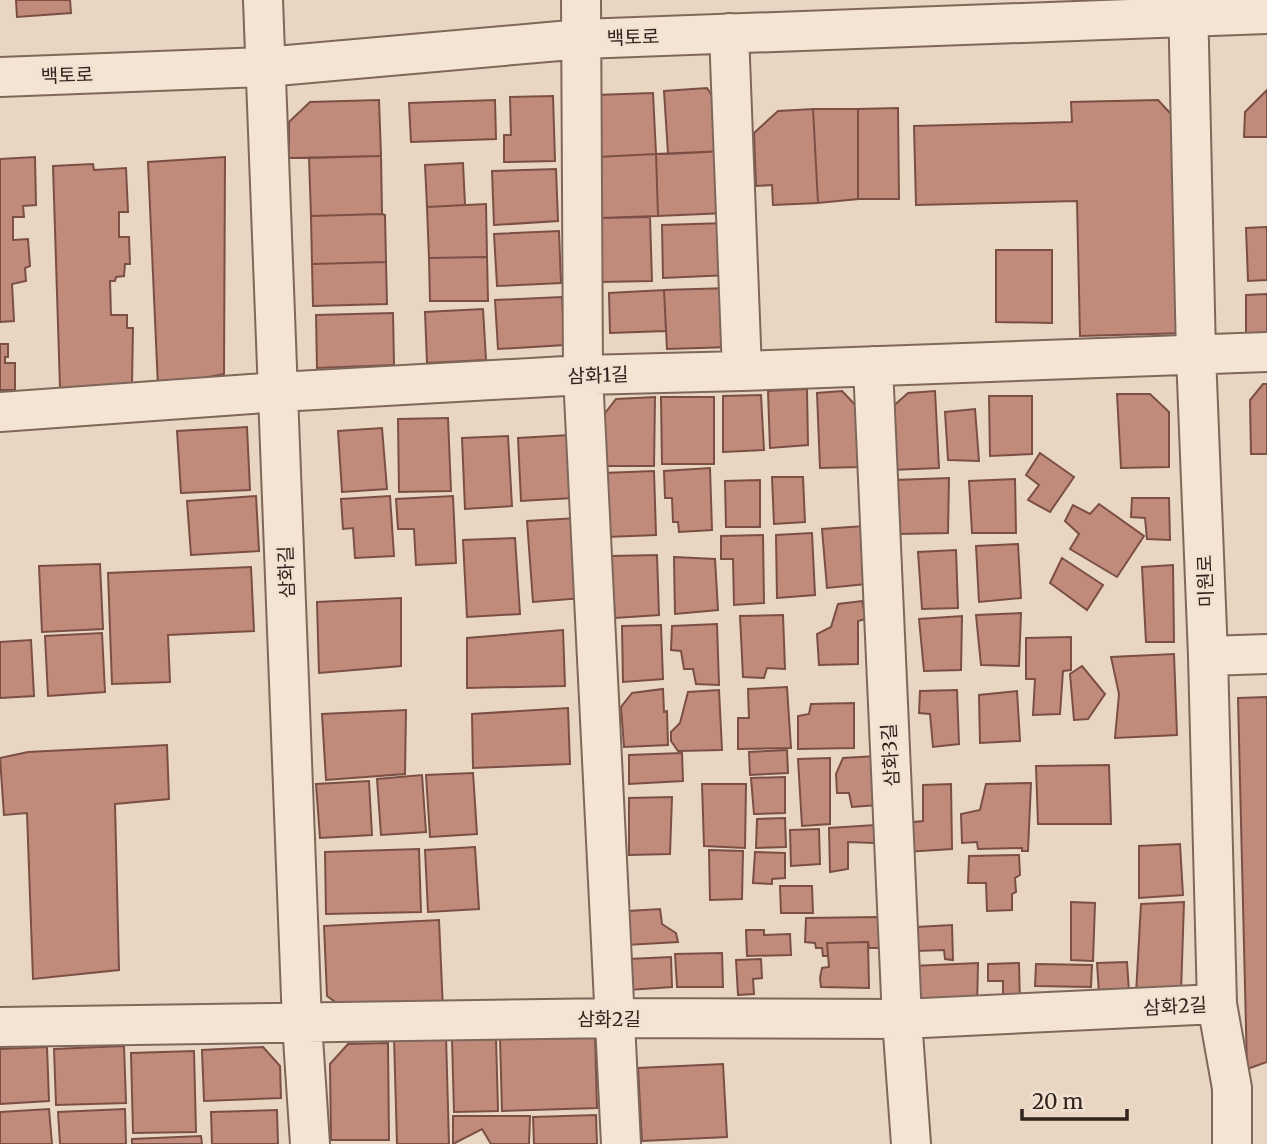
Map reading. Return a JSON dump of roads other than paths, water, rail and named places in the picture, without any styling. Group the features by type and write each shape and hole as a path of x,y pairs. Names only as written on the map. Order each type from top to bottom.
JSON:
{"street":[{"name":"삼화길","path":"263,0 302,1023 310,1144"},
{"path":"581,0 583,374 621,1144"},
{"name":"백토로","path":"0,77 265,67 582,39 729,33 909,13 1192,5 1267,14"},
{"name":"미원로","path":"1192,5 1196,355 1208,656 1217,1004 1232,1088 1232,1144"},
{"path":"729,33 742,371"},
{"name":"삼화1길","path":"0,412 583,374 742,371 1267,352"},
{"name":"삼화3길","path":"873,366 902,1019 911,1144"},
{"path":"1208,656 1267,654"},
{"name":"삼화2길","path":"0,1027 616,1018 902,1019 1217,1004"}]}
